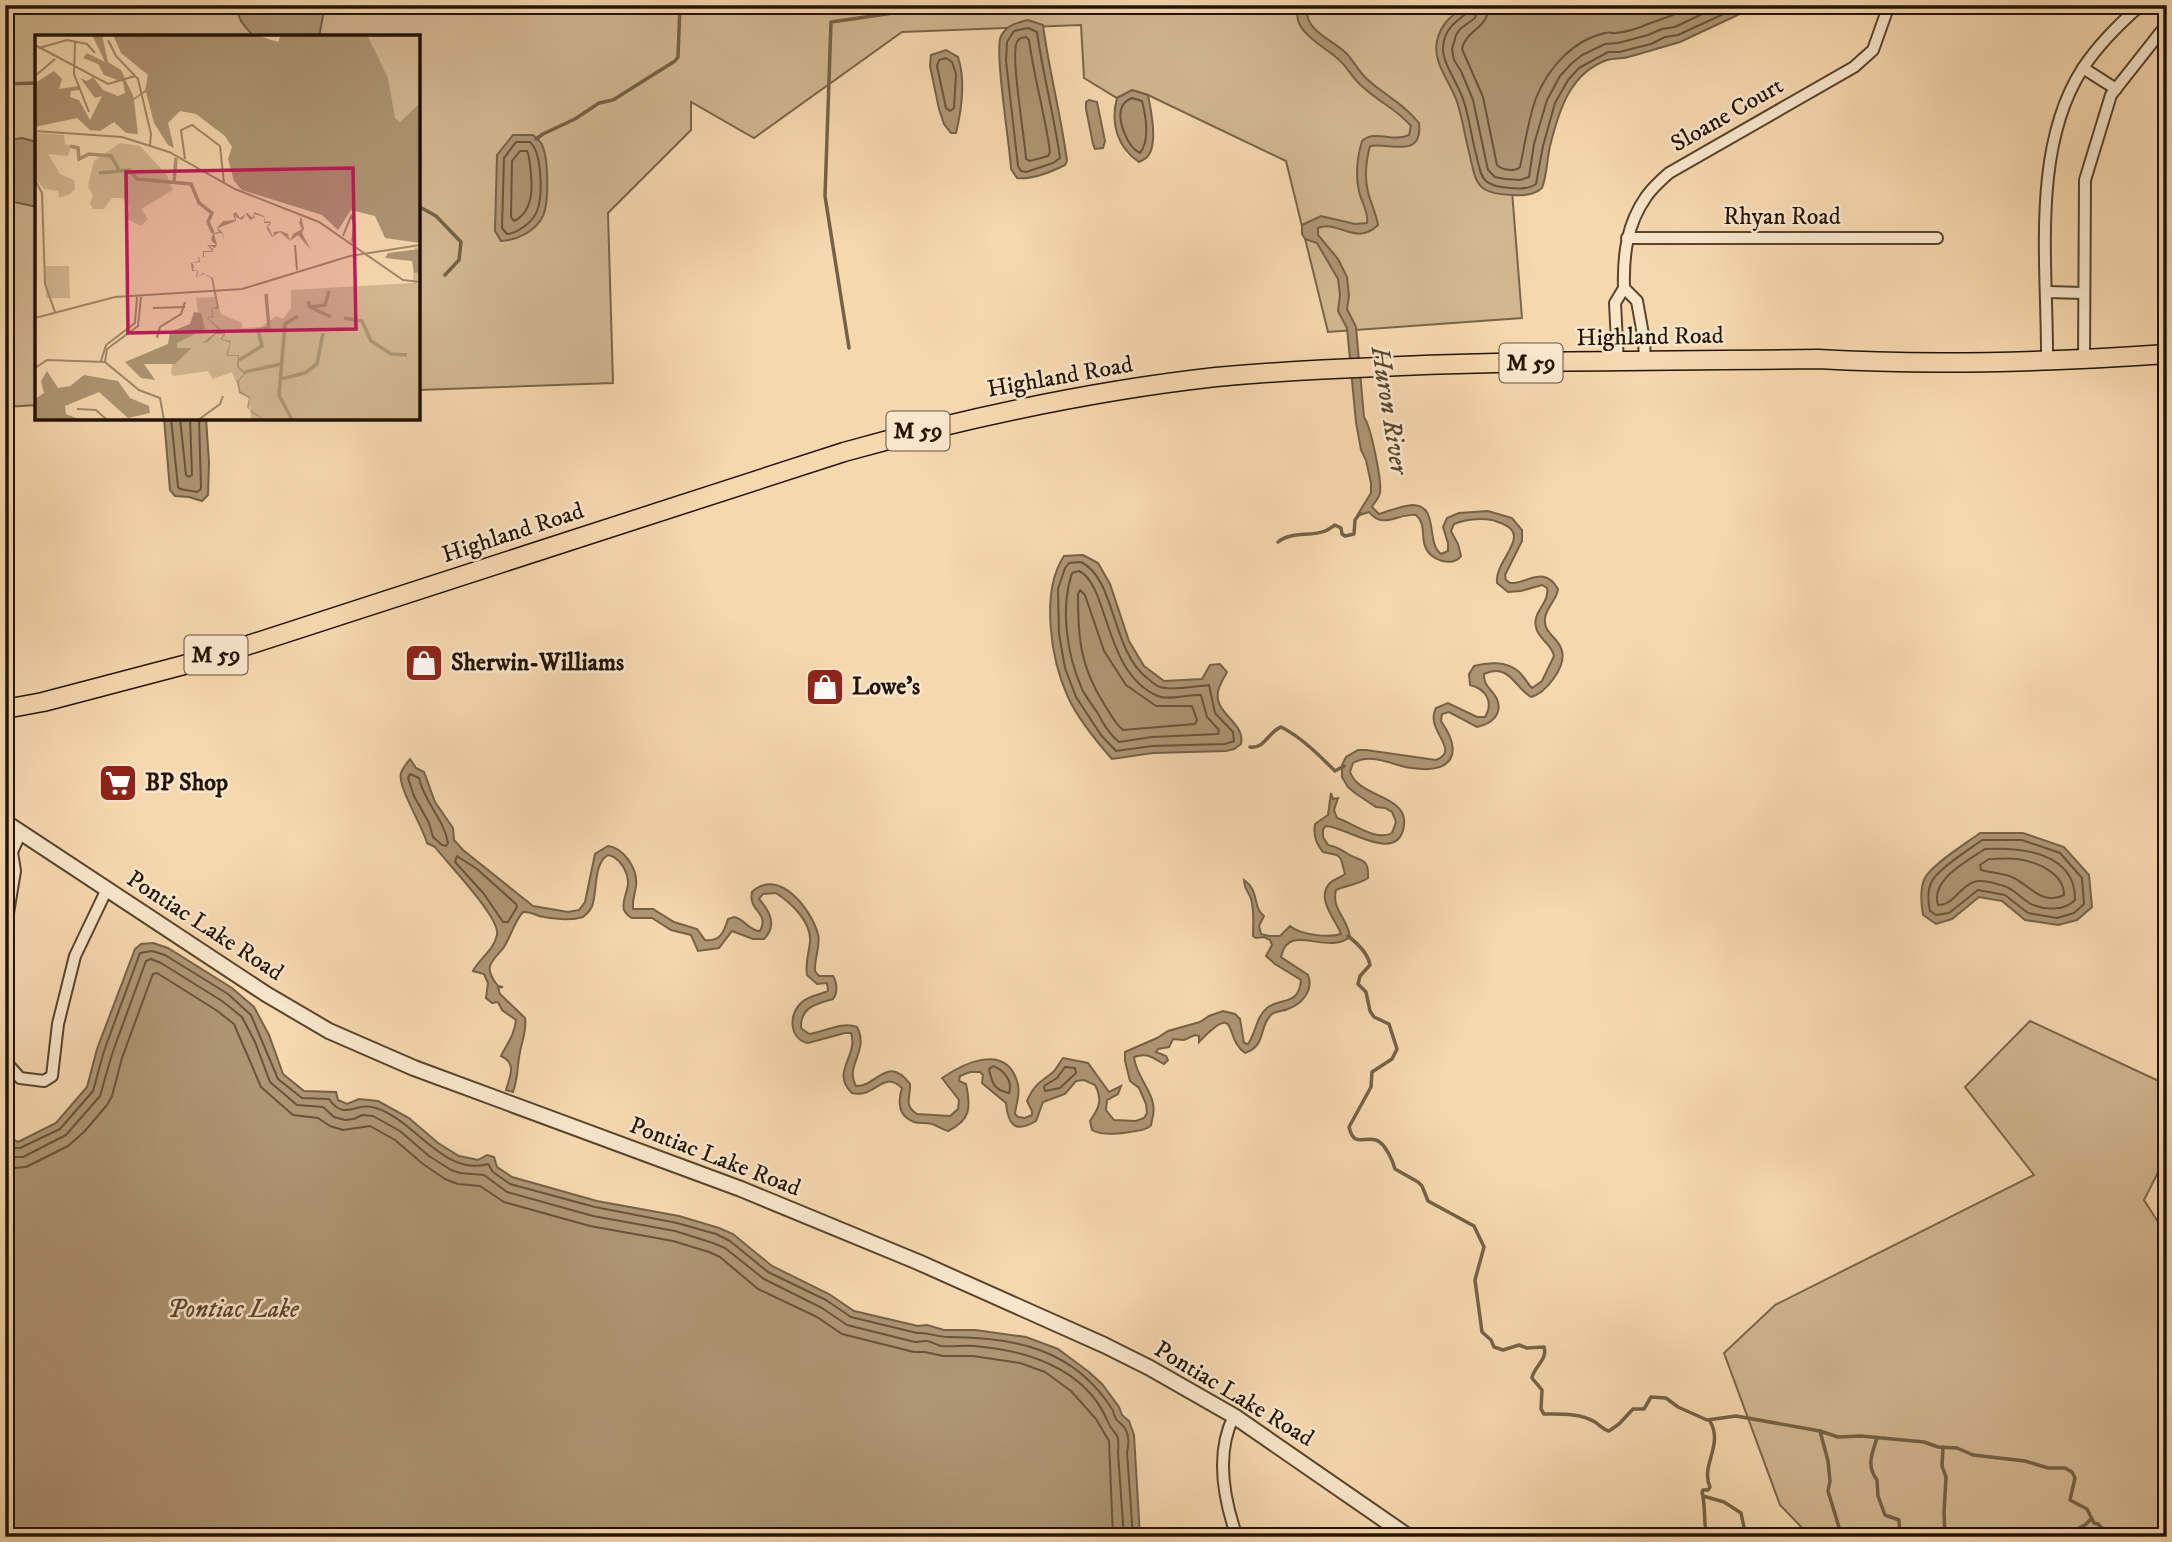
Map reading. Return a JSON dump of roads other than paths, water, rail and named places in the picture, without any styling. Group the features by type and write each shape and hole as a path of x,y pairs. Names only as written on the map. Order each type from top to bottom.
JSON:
{"highway":[{"name":"Highland Road","path":"5,709 43,702 199,661 844,452 1005,411 1127,389 1218,377 1418,365 1818,359 1876,362 2047,362 2167,354"}],"street":[{"name":"Sloane Court","path":"1618,362 1615,303 1624,288 1623,262 1627,238 1646,195 1669,173 1854,67 1872,50 1889,5"},
{"path":"2047,362 2046,189 2054,142 2068,95 2083,68 2111,32 2141,5"},
{"path":"2084,360 2085,180 2111,95 2167,24"},
{"path":"2083,68 2116,89"},
{"name":"Rhyan Road","path":"1627,238 1937,238"},
{"name":"Sloane Court","path":"1624,288 1637,301 1645,362"},
{"path":"2047,292 2084,293"},
{"name":"Pontiac Lake Road","path":"5,822 266,994 317,1024 361,1046 508,1104 741,1189 876,1244 1123,1354 1234,1416 1409,1537"},
{"path":"5,921 15,871 8,855 21,832"},
{"path":"5,1061 20,1078 44,1081 52,1076 58,1024 75,956 107,889"},
{"path":"1234,1416 1225,1440 1224,1477 1228,1510 1237,1537"}],"water":[{"path":"238,5 325,5 319,35 252,35 240,19"},
{"path":"1300,5 1314,5 1307,12 1316,31 1342,49 1368,80 1401,105 1419,123 1416,142 1410,145 1370,146 1366,180 1378,225 1362,233 1325,226 1318,228 1318,235 1338,259 1347,277 1347,309 1356,327 1364,417 1373,442 1379,477 1380,493 1372,507 1379,514 1412,505 1421,507 1429,517 1436,548 1441,554 1448,551 1443,527 1447,518 1459,513 1488,511 1512,518 1522,530 1522,541 1505,575 1506,580 1515,583 1544,577 1558,589 1545,618 1546,628 1562,651 1561,664 1554,678 1537,695 1531,697 1500,671 1484,674 1486,685 1497,699 1497,714 1487,724 1477,727 1449,712 1442,714 1441,721 1452,743 1452,752 1450,759 1437,768 1407,767 1371,759 1353,763 1350,772 1355,781 1399,808 1404,825 1400,837 1393,843 1383,844 1335,828 1326,826 1323,829 1323,837 1328,845 1363,861 1367,867 1368,878 1336,890 1336,903 1350,937 1330,943 1291,941 1285,947 1281,957 1308,975 1308,991 1293,1007 1272,1014 1265,1024 1260,1041 1252,1050 1245,1053 1238,1046 1226,1023 1220,1024 1199,1042 1199,1036 1195,1035 1184,1040 1173,1039 1169,1047 1156,1052 1166,1056 1168,1060 1164,1064 1146,1055 1134,1057 1153,1103 1151,1124 1145,1129 1110,1134 1092,1130 1090,1121 1098,1108 1099,1095 1095,1085 1084,1080 1076,1081 1065,1094 1043,1102 1036,1121 1022,1127 1014,1125 1008,1116 1006,1103 982,1083 983,1075 980,1072 960,1076 959,1081 966,1084 969,1106 961,1122 948,1131 932,1124 914,1122 905,1116 900,1103 902,1088 895,1083 884,1083 860,1094 852,1093 844,1078 851,1049 851,1033 808,1043 797,1037 794,1031 793,1019 797,1007 808,998 828,991 827,983 817,984 807,975 810,942 808,927 788,902 776,893 763,894 759,899 769,914 771,924 764,939 753,939 732,931 719,948 698,951 691,935 671,930 652,918 632,918 627,915 623,906 628,885 626,873 619,861 608,855 600,864 591,909 587,914 564,919 523,912 504,947 491,963 492,977 498,986 503,987 498,988 500,994 525,1018 515,1087 513,1092 506,1090 511,1066 501,1056 516,1020 502,1010 498,1002 492,1003 486,998 488,983 484,974 473,971 493,945 497,935 496,927 472,891 435,847 427,843 406,797 401,779 402,771 410,759 416,768 424,772 435,802 453,828 454,840 533,906 568,912 579,910 585,902 595,854 608,846 629,860 635,873 633,909 653,909 674,922 697,929 705,940 718,938 728,919 734,917 760,931 762,920 753,904 752,892 762,886 773,885 792,894 809,913 818,934 815,971 819,976 833,976 836,987 833,999 806,1011 801,1028 809,1034 839,1026 857,1027 861,1043 853,1071 856,1086 870,1082 882,1074 895,1072 910,1084 909,1104 913,1111 917,1114 950,1116 958,1109 959,1100 942,1078 972,1062 994,1059 1011,1069 1019,1090 1015,1114 1025,1118 1032,1115 1027,1101 1032,1091 1054,1071 1063,1058 1088,1063 1109,1092 1121,1086 1118,1094 1107,1100 1106,1110 1114,1120 1136,1121 1144,1118 1147,1113 1146,1104 1139,1088 1130,1081 1125,1052 1168,1031 1200,1022 1223,1011 1235,1014 1240,1019 1244,1043 1248,1044 1263,1012 1272,1005 1293,997 1300,988 1301,980 1266,956 1272,945 1270,940 1253,936 1253,905 1244,880 1252,889 1258,908 1264,916 1259,926 1261,934 1280,936 1290,926 1315,935 1341,934 1328,909 1325,895 1330,883 1345,874 1341,859 1337,855 1323,852 1319,846 1315,836 1315,824 1328,815 1331,793 1333,799 1338,798 1334,810 1337,818 1364,831 1386,835 1392,833 1396,822 1392,812 1376,807 1348,787 1342,777 1342,765 1346,757 1358,750 1436,760 1443,756 1444,745 1435,724 1436,708 1448,703 1477,717 1485,717 1488,711 1487,697 1470,685 1469,674 1474,666 1491,663 1508,665 1520,673 1532,688 1542,681 1554,656 1551,648 1539,635 1535,622 1546,598 1547,588 1542,585 1508,592 1497,583 1501,565 1514,540 1509,527 1493,520 1482,519 1454,524 1451,531 1461,556 1457,560 1447,562 1427,551 1421,522 1416,515 1380,520 1369,512 1358,514 1371,493 1371,483 1356,422 1347,328 1338,311 1338,279 1317,243 1305,239 1302,225 1321,216 1355,224 1367,223 1357,178 1362,141 1373,136 1403,137 1409,135 1411,126 1360,85 1342,62 1309,36 1298,22"},
{"path":"1467,5 1759,5 1680,42 1628,57 1607,60 1594,66 1575,83 1562,106 1550,146 1542,188 1532,194 1520,195 1491,192 1479,184 1473,171 1458,105 1437,58 1437,41 1441,29"},
{"path":"1028,20 1043,25 1067,161 1065,165 1042,175 1017,178 1011,169 999,45 1006,29"},
{"path":"946,50 958,57 962,75 956,133 951,133 944,124 930,66 931,55"},
{"path":"1132,90 1148,95 1153,126 1151,150 1147,157 1139,162 1126,150 1115,126 1117,98"},
{"path":"1086,102 1097,102 1105,141 1103,148 1095,149 1093,144 1086,109"},
{"path":"513,135 533,135 544,149 547,168 545,210 540,222 530,231 501,241 495,231 497,155"},
{"path":"22,138 35,141 35,207 5,200 5,141"},
{"path":"164,420 206,420 208,495 202,501 175,496 170,490"},
{"path":"1083,555 1098,563 1110,584 1129,641 1144,666 1164,681 1202,679 1210,665 1220,664 1227,672 1219,688 1219,704 1238,729 1241,744 1226,751 1153,753 1112,759 1100,745 1082,722 1068,697 1057,664 1051,626 1052,588 1057,571 1064,556"},
{"path":"1980,833 2023,833 2064,847 2089,875 2092,907 2077,920 2058,925 2025,920 2002,901 1979,897 1952,919 1936,924 1923,915 1921,895 1924,880 1937,864"},
{"name":"Pontiac Lake","path":"153,943 168,948 232,988 254,1007 269,1035 283,1074 304,1091 336,1092 338,1100 347,1104 359,1099 378,1101 409,1118 438,1143 459,1156 478,1160 487,1155 494,1157 497,1167 512,1177 597,1201 679,1216 719,1228 733,1234 772,1266 829,1294 854,1311 944,1330 975,1330 1026,1337 1058,1349 1102,1384 1122,1415 1129,1421 1134,1435 1140,1537 5,1537 5,1134 18,1142 56,1123 87,1087 97,1049 135,949 141,944"}],"waterway":[{"path":"536,139 599,103 613,100 675,61 678,57 680,5"},
{"path":"849,348 825,196 831,22 928,8 928,5"},
{"path":"5,84 35,83"},
{"path":"420,207 436,216 461,242 459,260 445,275"},
{"path":"1278,542 1289,536 1326,531 1335,525 1341,528 1345,536 1354,534 1355,520 1360,513"},
{"path":"1250,747 1263,743 1281,727 1303,741 1335,771 1344,766"},
{"path":"1348,936 1365,952 1370,965 1360,976 1358,984 1366,992 1374,1017 1389,1024 1397,1049 1392,1059 1372,1072 1371,1087 1349,1127 1351,1133 1356,1139 1379,1142 1388,1153 1395,1169 1422,1186 1428,1201 1474,1226 1484,1247 1475,1280 1482,1332 1494,1347 1503,1350 1519,1345 1527,1348 1544,1347 1544,1356 1532,1378 1542,1390 1541,1409 1544,1414 1584,1417 1609,1431 1633,1409 1644,1409 1651,1397 1666,1398 1678,1407 1707,1420 1736,1416 1820,1431 1838,1437 1861,1436 1924,1442 1938,1447 1957,1448 1973,1455 2025,1461 2048,1468 2065,1468 2072,1472 2075,1478 2070,1500 2087,1509 2094,1523 2111,1537"},
{"path":"1707,1537 1702,1492 1710,1487 1708,1471 1714,1447 1714,1430 1710,1421"},
{"path":"1820,1431 1828,1461 1828,1491 1842,1537"},
{"path":"1877,1438 1871,1459 1878,1496 1885,1515 1899,1520 1900,1537"},
{"path":"1943,1447 1942,1466 1946,1477 1945,1537"},
{"path":"1703,1496 1724,1502 1741,1513 1746,1537"},
{"path":"2073,1537 2075,1530 2091,1519"}],"place":[{"name":"Sherwin-Williams","path":"424,663"},
{"name":"Lowe's","path":"825,687"},
{"name":"BP Shop","path":"118,783"}],"water label":[{"name":"Huron River","path":"1389,410"}]}
